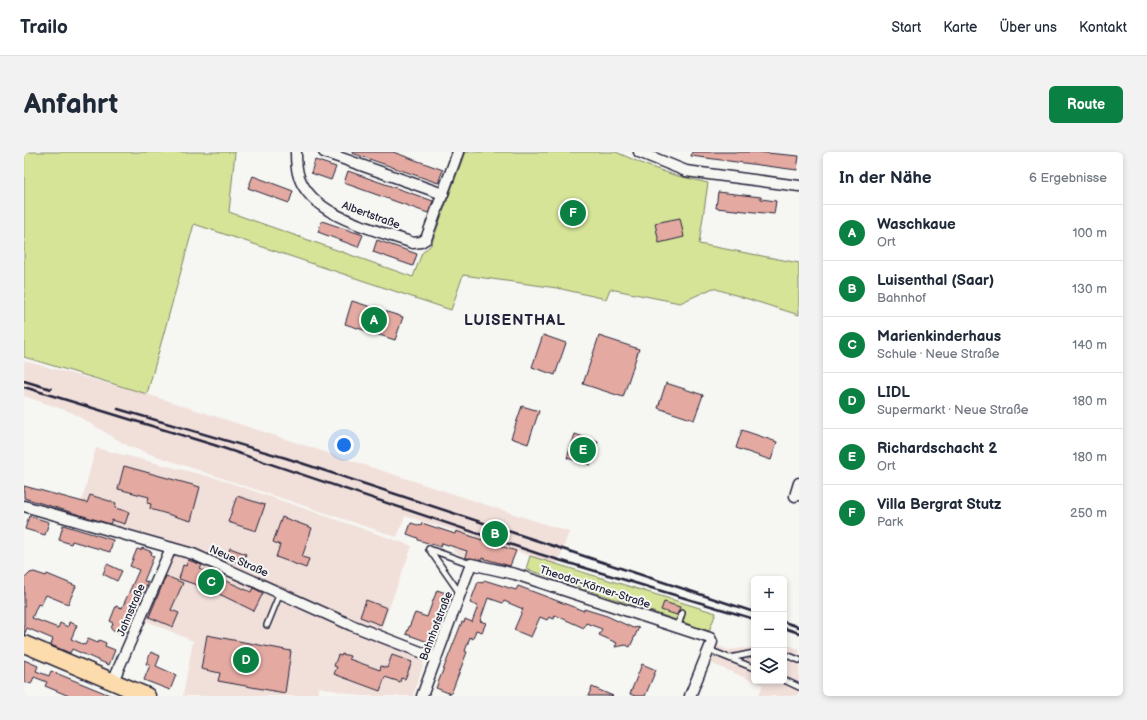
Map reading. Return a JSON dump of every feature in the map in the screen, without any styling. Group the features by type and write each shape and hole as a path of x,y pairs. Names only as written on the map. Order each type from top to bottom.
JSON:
{"main road":[{"path":"24,644 147,696"}],"street":[{"name":"Albertstraße","path":"296,152 299,176 310,196 318,204 336,215 413,243 421,242 426,239 458,152"},
{"path":"324,152 443,194"},
{"path":"639,152 686,171 799,186"},
{"path":"799,483 795,496 799,495"},
{"name":"Neue Straße","path":"24,506 171,548 207,560 383,638 436,658"},
{"name":"Jahnstraße","path":"113,682 171,548"},
{"name":"Bahnhofstraße","path":"422,696 471,564"},
{"name":"Theodor-Körner-Straße","path":"471,564 515,574 678,626 710,638 712,642 709,650"},
{"path":"690,696 709,650"}],"lane":[{"path":"461,594 429,549 471,564"},
{"path":"267,625 280,593"},
{"path":"678,626 682,613"},
{"path":"709,650 751,667"},
{"path":"730,658 751,654"},
{"path":"787,655 799,660"},
{"path":"787,681 799,687"}],"shaded area":[{"path":"24,361 147,394 569,532 557,565 516,551 510,567 480,562 454,552 451,546 456,531 405,516 397,537 130,447 71,412 24,396"},
{"path":"96,448 219,479 412,546 377,640 425,659 413,696 360,696 319,687 317,696 183,696 193,641 135,616 163,552 75,526"},
{"path":"787,644 799,649 799,696 758,696 763,685 761,684 787,684"},
{"path":"716,645 728,650 751,647 751,680 708,662"}],"green space":[{"path":"24,152 235,152 229,212 413,277 422,253 431,245 465,152 616,152 648,166 674,175 708,183 699,244 799,263 799,315 713,288 680,303 610,289 606,299 557,288 463,275 451,310 194,224 147,394 24,357"},
{"path":"530,556 716,613 709,631 526,569"}],"building":[{"path":"352,152 393,152 443,170 438,183"},
{"path":"692,152 756,152 799,156 797,170 691,156"},
{"path":"315,160 336,167 331,180 311,173"},
{"path":"348,171 433,201 428,213 344,183"},
{"path":"253,176 293,191 289,203 248,188"},
{"path":"718,192 761,197 761,199 776,201 774,214 716,208"},
{"path":"680,218 684,237 659,243 655,223"},
{"path":"322,221 363,235 358,247 318,232"},
{"path":"377,240 417,254 413,266 373,252"},
{"path":"352,301 403,317 395,340 345,324"},
{"path":"543,335 566,343 555,375 532,367"},
{"path":"599,336 639,349 623,397 583,384"},
{"path":"666,383 703,395 694,420 658,408"},
{"path":"522,406 539,411 528,444 511,438"},
{"path":"742,430 777,442 771,460 736,448"},
{"path":"575,434 598,442 590,465 567,458"},
{"path":"124,466 200,487 191,521 150,509 151,504 147,503 149,497 118,489"},
{"path":"24,486 87,503 90,495 116,503 115,508 129,512 125,524 112,520 110,524 24,498"},
{"path":"237,496 265,505 256,531 228,522"},
{"path":"29,516 49,522 45,535 25,529"},
{"path":"282,517 312,528 302,557 309,559 306,568 276,557 280,545 273,542"},
{"path":"411,523 421,526 422,523 455,534 456,531 482,540 486,528 499,533 495,544 516,551 510,566 482,558 481,560 468,558 465,557 467,551 442,543 441,547 418,540 418,538 407,534"},
{"path":"63,525 113,540 110,552 72,541 71,544 59,540"},
{"path":"142,548 152,552 151,555 154,556 144,581 148,582 125,635 111,629 113,623 110,621 116,606 122,608 139,570 130,566 137,549 141,550"},
{"path":"230,548 246,554 243,564 227,559"},
{"path":"188,560 202,565 200,569 251,592 253,588 263,593 254,611 209,589 179,579 183,565 186,566"},
{"path":"107,564 122,571 117,581 103,574"},
{"path":"34,572 46,576 47,574 76,586 68,604 46,595 41,605 38,604 32,618 58,628 60,623 68,627 69,622 77,625 71,639 85,645 88,639 98,643 99,640 106,643 105,646 115,650 109,665 72,649 70,653 51,645 53,639 27,628 24,635 24,579 30,573"},
{"path":"166,576 183,583 171,610 179,613 173,627 149,617"},
{"path":"484,580 516,590 518,586 584,611 584,609 607,616 633,628 639,627 630,647 626,645 615,647 617,643 599,635 602,629 586,623 584,628 555,615 554,619 549,617 547,620 540,617 531,637 514,630 523,609 504,601 503,603 488,598 480,621 486,623 482,632 476,630 473,639 470,637 465,651 467,652 451,694 436,688 462,622 464,623 465,619 472,622 478,606 470,603 478,582 483,583"},
{"path":"437,590 449,594 435,635 431,633 428,642 406,634 415,613 427,617"},
{"path":"366,600 387,608 381,625 360,617"},
{"path":"664,602 680,607 677,615 661,610"},
{"path":"207,635 291,651 285,693 218,681 220,673 201,669"},
{"path":"151,652 160,656 156,666 176,675 170,690 144,680 150,665 146,664"},
{"path":"342,654 350,656 349,659 380,670 381,666 387,668 392,655 412,662 405,679 401,678 400,682 385,677 380,691 334,674 337,667 334,666 338,655 341,656"},
{"path":"24,660 38,666 36,671 49,676 51,671 112,696 69,696 45,686 47,682 34,677 31,684 24,681"},
{"path":"642,664 656,670 645,696 635,696 630,694"},
{"path":"592,687 613,696 588,696"}],"railway":[{"path":"24,381 51,389"},
{"path":"24,387 214,445 539,554 751,618"},
{"path":"118,409 286,458 751,611"},
{"path":"787,623 799,627"},
{"path":"787,629 799,633"}],"place":[{"name":"Villa Bergrat Stutz","path":"573,213"},
{"name":"Waschkaue","path":"374,320"},
{"name":"Richardschacht 2","path":"583,450"},
{"name":"Luisenthal (Saar)","path":"495,534"},
{"name":"Marienkinderhaus","path":"211,582"},
{"name":"LIDL","path":"246,660"}],"district":[{"name":"LUISENTHAL","path":"515,320"}]}
